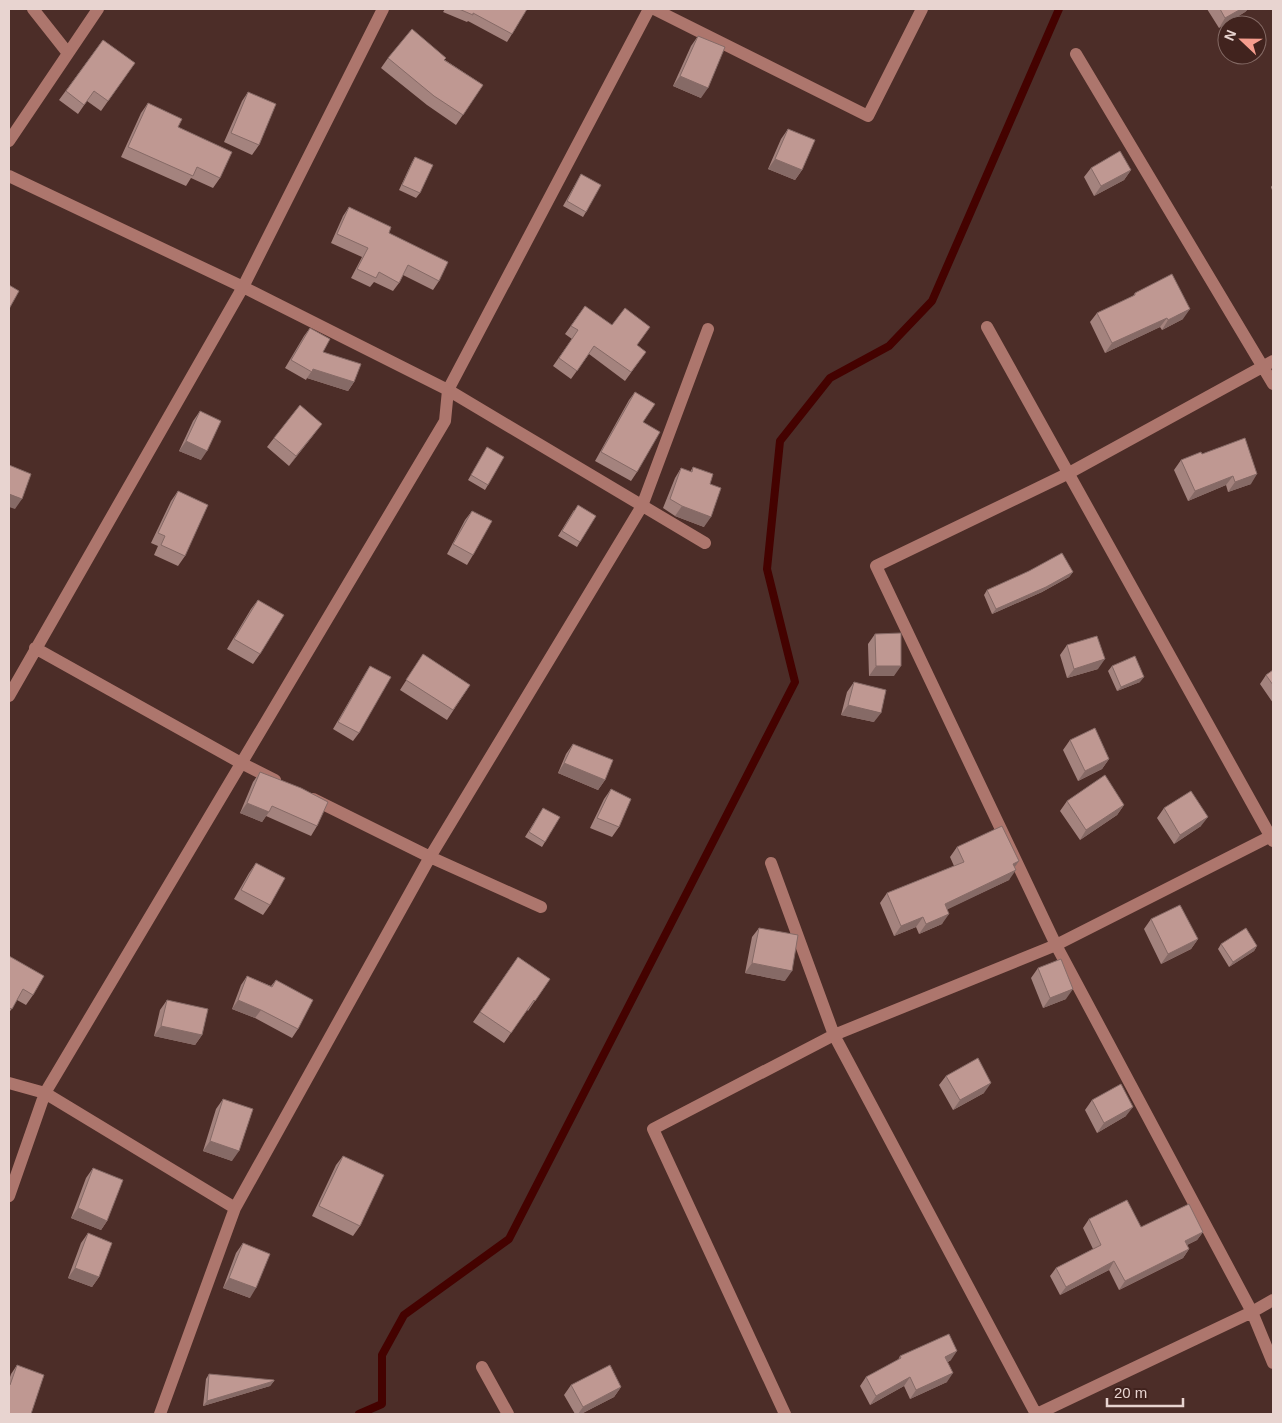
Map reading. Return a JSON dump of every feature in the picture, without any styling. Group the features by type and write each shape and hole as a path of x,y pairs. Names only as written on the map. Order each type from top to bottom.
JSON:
{"street":[{"path":"32,9 67,52"},
{"path":"9,141 67,52 98,9"},
{"path":"9,696 243,287 383,9"},
{"path":"9,1196 45,1093 445,421 448,390 649,9"},
{"path":"654,9 868,116 922,9"},
{"path":"1076,54 1268,364 1273,384"},
{"path":"9,176 243,287 448,390 705,543"},
{"path":"785,1414 652,1129 834,1035 1056,945 1273,838 988,327"},
{"path":"160,1414 235,1208 430,857 642,506 708,329"},
{"path":"1268,364 1069,473 876,566 1056,945 1252,1312 1273,1362"},
{"path":"36,648 242,763 284,784"},
{"path":"302,793 430,857 541,907"},
{"path":"771,863 834,1035 1037,1414 1252,1312 1273,1300"},
{"path":"9,1083 45,1093 235,1208"},
{"path":"482,1367 508,1414"}],"building":[{"path":"459,9 527,9 512,34 473,13 473,15"},
{"path":"1220,9 1241,9 1230,15 1223,15"},
{"path":"412,29 446,58 444,60 483,85 463,115 434,96 388,58"},
{"path":"698,36 725,47 708,88 680,76"},
{"path":"103,40 135,63 108,101 94,91 84,105 66,91"},
{"path":"248,92 276,104 259,145 231,133"},
{"path":"148,103 182,119 178,127 232,152 220,178 197,167 193,176 128,147"},
{"path":"788,129 815,140 802,170 775,159"},
{"path":"1120,151 1131,170 1101,186 1091,168"},
{"path":"415,157 433,165 420,193 402,185"},
{"path":"581,174 601,185 586,212 567,201"},
{"path":"349,207 391,227 389,233 448,262 439,281 408,265 399,283 379,272 376,278 357,269 368,248 337,234"},
{"path":"1172,274 1190,309 1112,343 1097,313 1135,295 1135,293"},
{"path":"9,285 19,291 9,309"},
{"path":"585,306 612,325 625,308 650,327 637,345 646,352 631,372 594,346 577,371 559,358 578,330 571,326"},
{"path":"310,328 330,339 323,352 361,364 354,382 313,369 312,372 291,360"},
{"path":"635,392 655,404 643,422 660,432 637,472 601,452"},
{"path":"300,405 322,424 296,456 274,438"},
{"path":"200,411 221,421 207,451 186,441"},
{"path":"1245,438 1257,474 1235,482 1233,476 1195,491 1181,460"},
{"path":"487,447 504,457 488,485 471,475"},
{"path":"9,465 31,474 22,499 9,494"},
{"path":"693,467 713,474 710,484 721,488 711,517 682,506 670,499 681,468 692,472"},
{"path":"178,491 208,505 185,556 161,545 165,536 158,533"},
{"path":"578,505 596,516 580,542 562,531"},
{"path":"472,511 492,521 473,555 453,544"},
{"path":"1062,553 1073,572 1046,587 996,609 987,590 1029,571"},
{"path":"258,600 284,615 260,654 234,639"},
{"path":"901,633 901,666 876,666 875,634"},
{"path":"1097,636 1105,659 1074,669 1067,645"},
{"path":"423,654 470,685 453,710 406,680"},
{"path":"1135,656 1144,677 1121,687 1112,666"},
{"path":"370,666 391,677 359,733 338,722"},
{"path":"1273,670 1273,685 1266,675"},
{"path":"854,682 886,690 881,713 848,705"},
{"path":"1095,728 1109,759 1085,771 1070,740"},
{"path":"573,744 613,760 605,780 564,763"},
{"path":"260,772 301,788 328,802 317,826 272,806 269,812 247,803"},
{"path":"1105,775 1124,805 1086,830 1067,801"},
{"path":"611,789 631,799 619,827 597,818"},
{"path":"1191,791 1208,817 1180,835 1164,808"},
{"path":"543,808 560,817 545,842 529,832"},
{"path":"1002,826 1019,861 1013,864 1016,870 945,904 949,914 926,924 923,917 901,926 887,893 964,862 957,847"},
{"path":"256,863 285,878 270,905 241,890"},
{"path":"1180,905 1198,939 1168,954 1151,919"},
{"path":"759,928 798,935 792,971 752,963"},
{"path":"1246,928 1257,946 1233,962 1221,944"},
{"path":"9,956 44,976 33,995 23,989 12,1009 9,1008"},
{"path":"518,957 550,979 511,1033 480,1012"},
{"path":"1061,959 1073,989 1050,998 1038,968"},
{"path":"247,976 272,987 276,980 313,1000 298,1029 238,1000"},
{"path":"167,1000 208,1009 202,1035 161,1026"},
{"path":"978,1058 991,1083 960,1100 946,1076"},
{"path":"1121,1084 1133,1107 1104,1123 1092,1100"},
{"path":"223,1099 253,1109 239,1151 210,1141"},
{"path":"343,1156 384,1175 360,1226 319,1206"},
{"path":"93,1168 123,1180 107,1221 78,1208"},
{"path":"1127,1200 1141,1227 1189,1204 1203,1232 1185,1241 1189,1249 1125,1281 1114,1261 1066,1287 1056,1268 1101,1245 1089,1219"},
{"path":"88,1233 112,1243 99,1277 75,1268"},
{"path":"243,1243 270,1254 256,1288 229,1278"},
{"path":"949,1334 957,1351 945,1357 953,1373 916,1390 910,1377 876,1396 866,1377 901,1358 900,1356"},
{"path":"17,1365 44,1375 31,1414 9,1414 9,1384"},
{"path":"610,1365 621,1387 583,1407 571,1385"},
{"path":"209,1374 274,1380 274,1381 207,1401"}],"waterway":[{"path":"359,1414 382,1404 382,1355 404,1315 509,1239 795,682 767,569 780,441 830,378 889,346 932,301 1059,9"}]}
